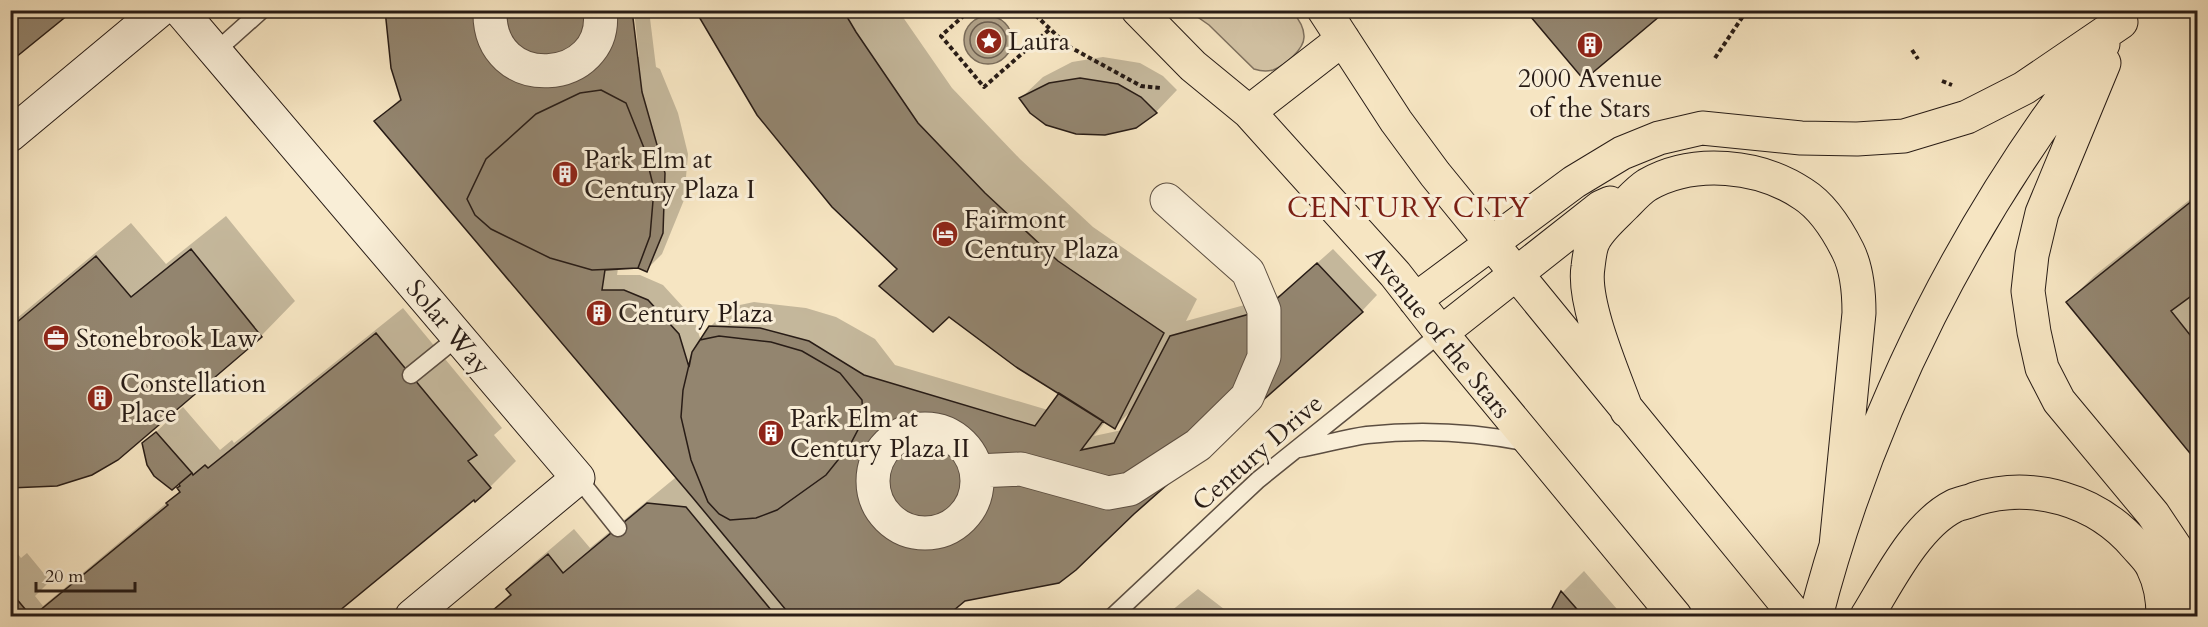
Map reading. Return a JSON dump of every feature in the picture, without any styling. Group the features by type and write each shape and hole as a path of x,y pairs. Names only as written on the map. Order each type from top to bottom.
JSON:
{"main road":[{"name":"Avenue of the Stars","path":"1138,10 1193,66 1249,112 1395,274 1672,614"},
{"path":"1324,10 1414,146 1627,411 1796,616"},
{"path":"1415,300 1574,182 1622,153 1659,138 1702,128 1801,138 1857,139 1904,136 1935,128 1967,117 2024,88 2126,16"},
{"path":"1816,616 1836,546 1883,416 1941,291 1974,232 2016,165 2063,97 2126,16"},
{"path":"2126,16 2042,213 2032,255 2028,291 2042,368 2059,401 2152,514 2175,547 2188,580 2197,616"},
{"path":"1249,112 1342,39"},
{"path":"1441,333 1601,207 1681,171 1727,167 1770,177 1804,194 1828,218 1849,252 1858,289 1859,313 1836,546"},
{"path":"1627,411 1593,312 1587,269 1594,240 1615,215 1646,185"},
{"path":"1867,616 1902,558 1918,537 1938,518 1953,507 1964,503 1986,496 2022,491 2060,497 2095,510 2128,536 2152,566 2163,594 2163,616"}],"street":[{"path":"14,125 160,10"},
{"name":"Solar Way","path":"180,10 578,478"},
{"path":"490,10 489,25 494,41 505,56 520,66 538,72 558,71 576,63 590,50 599,32 600,10"},
{"path":"977,471 1021,469 1108,493 1130,489 1198,445 1247,397 1264,357 1264,310 1248,272 1167,200"},
{"path":"412,616 578,478"}],"lane":[{"path":"215,52 262,10"},
{"name":"Century Drive","path":"1113,616 1258,480 1441,333"},
{"path":"411,375 458,337"},
{"path":"1295,450 1366,435 1422,432 1491,435 1532,444"},
{"path":"578,478 618,528"}],"path":[{"path":"970,10 940,36 984,87 1050,29"},
{"path":"1030,10 1068,46 1141,86 1161,88"},
{"path":"1715,58 1747,10"},
{"path":"1912,50 1918,59"}],"shaded area":[{"path":"1189,11 1292,11 1302,26 1303,41 1298,51 1283,65 1270,71 1256,70 1209,25"}],"water":[{"path":"988,16 1005,23 1012,40 1005,57 988,64 971,57 964,40 971,23"}],"building":[{"path":"10,10 74,10 10,62"},
{"path":"10,10 25,10 10,23"},
{"name":"Century Plaza","path":"385,10 632,10 642,92 665,173 663,233 647,272 638,268 605,270 602,290 624,290 648,300 679,334 689,367 692,352 709,326 760,328 809,341 864,375 1035,426 1059,393 1103,421 1081,450 1114,443 1170,336 1264,310 1317,263 1363,312 1059,583 965,601 947,616 791,616 374,121 401,100 391,68"},
{"name":"Fairmont Century Plaza","path":"695,10 843,10 918,123 985,193 1058,261 1164,333 1115,429 1016,367 949,317 933,332 879,286 897,269 832,207 757,115"},
{"name":"2000 Avenue of the Stars","path":"1525,10 1667,10 1584,80"},
{"path":"1080,78 1118,84 1141,97 1157,113 1136,128 1105,135 1076,134 1046,125 1030,113 1019,98 1049,83"},
{"name":"Park Elm at Century Plaza I","path":"601,90 626,103 644,148 654,189 650,236 638,268 592,270 550,258 491,229 475,215 467,199 486,159 536,114 580,93"},
{"path":"2198,196 2198,291 2171,311 2198,345 2198,463 2066,302"},
{"name":"Constellation Place","path":"191,249 262,337 118,460 92,475 57,486 10,488 10,328 96,256 131,297"},
{"path":"376,333 477,455 468,461 491,488 475,502 474,500 333,616 33,616 168,505 166,503 180,492 177,488 179,484 192,473 193,475 205,465 208,468"},
{"name":"Park Elm at Century Plaza II","path":"719,336 771,342 802,351 840,373 862,400 863,420 850,445 826,475 777,510 756,518 730,520 719,514 708,502 691,460 681,417 683,390 692,352 700,340"},
{"path":"156,432 192,473 172,490 154,476 147,465 142,443"},
{"path":"647,503 686,507 776,616 486,616 511,595 506,589 548,554 563,573"},
{"path":"10,591 25,609 16,616 10,616"},
{"path":"1561,591 1583,616 1548,616"}],"place":[{"name":"Laura","path":"989,41"},
{"name":"2000 Avenue of the Stars","path":"1590,45"},
{"name":"Park Elm at Century Plaza I","path":"565,174"},
{"name":"Fairmont Century Plaza","path":"945,234"},
{"name":"Century Plaza","path":"599,313"},
{"name":"Stonebrook Law","path":"56,338"},
{"name":"Constellation Place","path":"100,398"},
{"name":"Park Elm at Century Plaza II","path":"771,433"}],"district":[{"name":"CENTURY CITY","path":"1409,207"}]}
